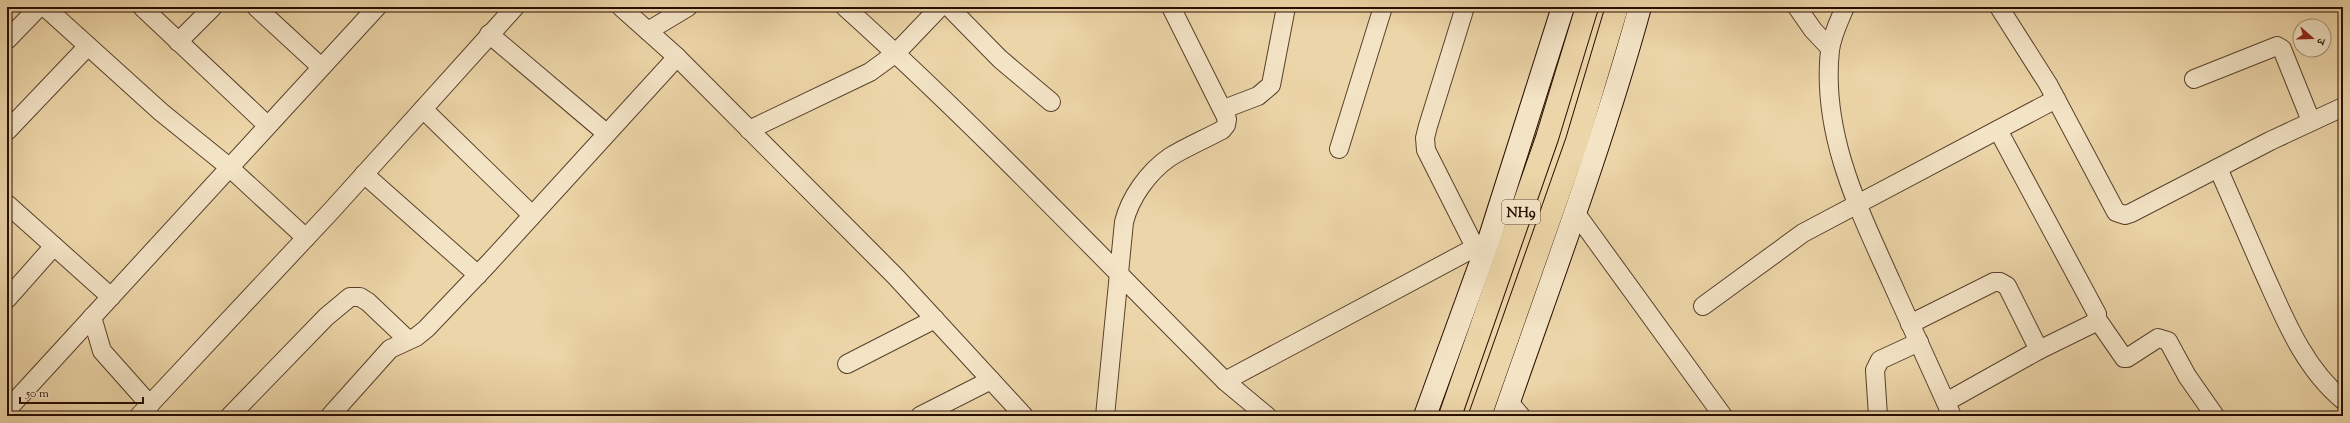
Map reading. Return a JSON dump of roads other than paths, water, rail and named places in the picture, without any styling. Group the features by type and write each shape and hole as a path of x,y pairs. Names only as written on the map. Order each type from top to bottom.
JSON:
{"highway":[{"name":"NH9","path":"1450,416 1547,138 1587,7"},
{"name":"NH9","path":"1480,416 1577,141 1617,7"}],"main road":[{"path":"1425,416 1563,7"},
{"path":"1511,411 1575,212 1622,73 1640,7"}],"street":[{"path":"7,40 39,7"},
{"path":"45,7 188,136 230,167 306,238"},
{"path":"142,7 267,125"},
{"path":"178,42 213,7"},
{"path":"256,7 321,66"},
{"path":"7,410 321,66 377,7"},
{"path":"92,318 102,352 145,410 306,238 515,7"},
{"path":"621,7 677,57 896,277 1024,416"},
{"path":"648,31 688,7"},
{"path":"845,7 896,53 988,141 1225,381 1267,416"},
{"path":"749,130 870,72 896,53 940,7"},
{"path":"949,7 1000,59 1051,102"},
{"path":"1105,416 1124,222 1131,201 1162,163 1222,130 1226,125 1227,119 1224,109 1171,7"},
{"path":"1224,109 1258,96 1271,86 1286,7"},
{"path":"1339,149 1383,7"},
{"path":"1225,381 1482,244 1425,144 1428,126 1465,7"},
{"path":"1797,7 1813,30 1830,48"},
{"path":"1845,7 1830,48 1829,94 1842,163 1856,205 1949,409 2039,350 2092,324 2097,319"},
{"path":"1999,7 2056,99 2116,212 2120,214 2132,213 2311,121 2343,107"},
{"path":"489,34 606,133"},
{"path":"7,131 88,46"},
{"path":"2194,79 2277,46 2282,49 2311,121"},
{"path":"330,416 390,349 421,333 478,275 677,57"},
{"path":"1703,306 1803,233 2056,99"},
{"path":"423,109 532,215"},
{"path":"1998,130 2097,314 2097,319 2124,358 2158,338 2168,341 2187,376 2214,416"},
{"path":"2218,168 2284,319 2311,365 2328,388 2343,400"},
{"path":"364,174 478,275"},
{"path":"7,204 111,297"},
{"path":"1575,212 1724,416"},
{"path":"7,299 54,246"},
{"path":"1910,324 1994,282 2000,282 2007,286 2039,350"},
{"path":"230,416 326,317 350,297 360,298 368,302 408,340"},
{"path":"846,364 935,320"},
{"path":"1878,416 1875,370 1877,364 1880,360 1919,342"},
{"path":"920,416 991,380"}]}
